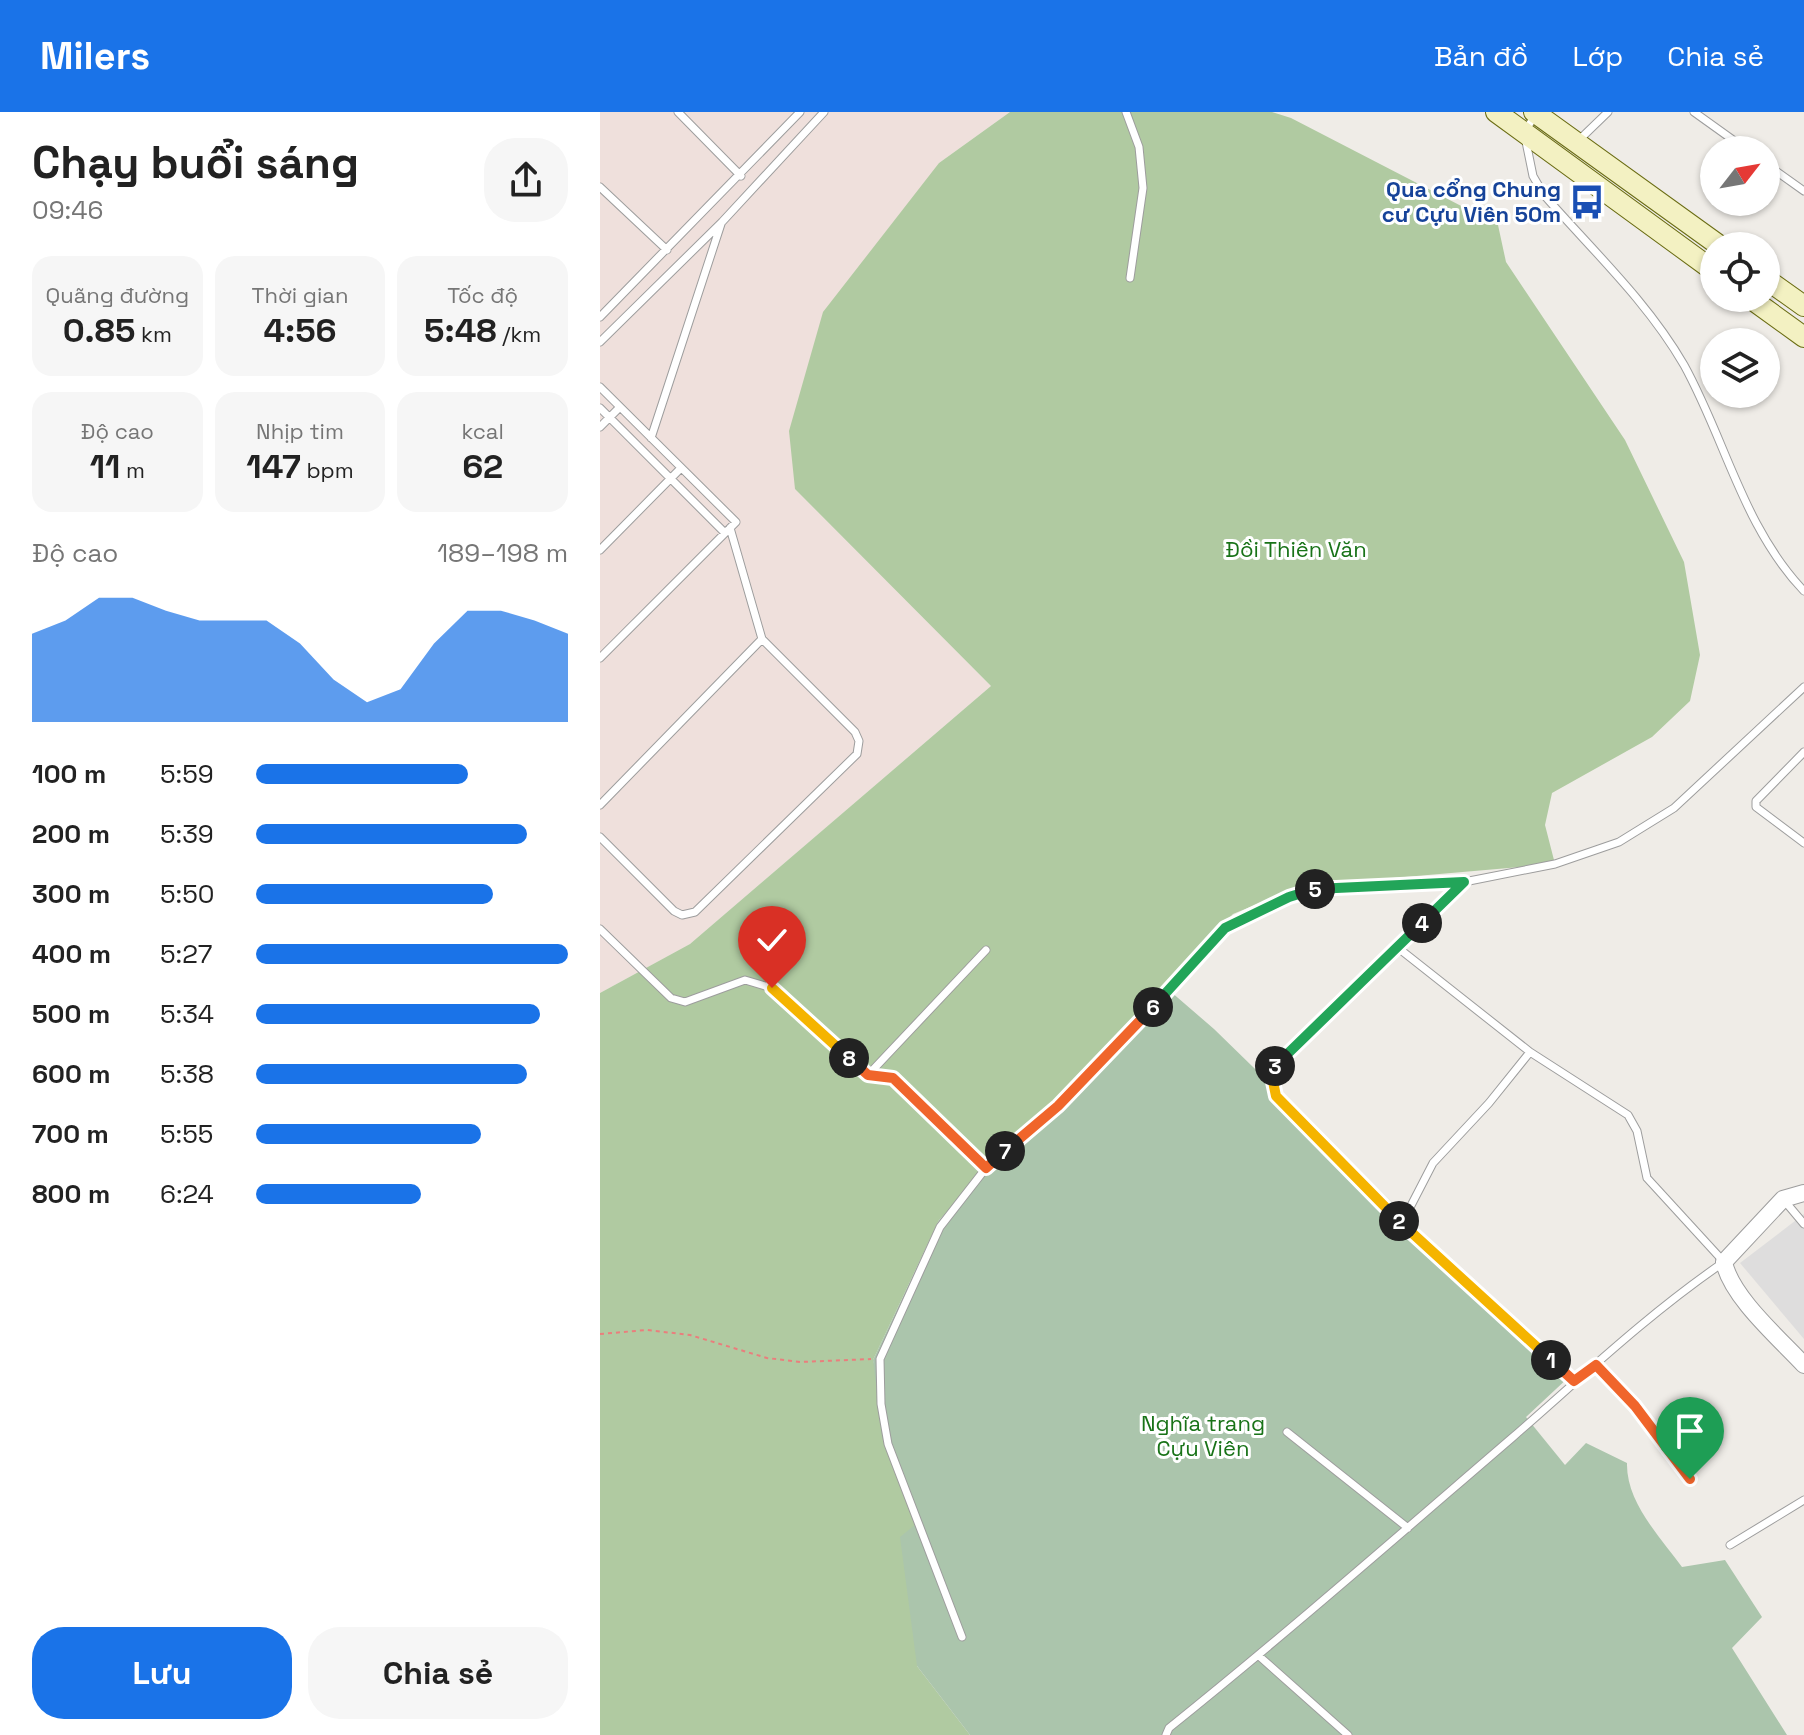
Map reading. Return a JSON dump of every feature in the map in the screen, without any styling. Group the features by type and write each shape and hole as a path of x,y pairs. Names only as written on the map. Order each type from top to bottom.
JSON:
{"main road":[{"path":"1496,112 1700,261"},
{"path":"1535,113 1701,232"},
{"path":"1780,289 1804,306"},
{"path":"1769,312 1804,337"}],"street":[{"path":"1804,1193 1783,1199 1724,1262 1726,1276 1804,1365"}],"lane":[{"path":"678,112 741,176"},
{"path":"600,317 741,176 800,112"},
{"path":"600,342 722,222 824,112"},
{"path":"1126,112 1139,147 1143,188 1130,278"},
{"path":"1577,143 1608,112"},
{"path":"1694,112 1727,136"},
{"path":"1535,113 1524,132 1533,176 1544,195 1662,330 1684,366 1765,542 1804,591"},
{"path":"1780,174 1804,191"},
{"path":"600,187 667,250"},
{"path":"651,438 722,222"},
{"path":"600,387 681,468 730,528 762,639 855,732 859,741 852,762 695,912 682,915 674,911 600,837"},
{"path":"600,427 620,407"},
{"path":"600,408 670,479 730,528"},
{"path":"600,550 681,468"},
{"path":"600,658 730,528"},
{"path":"600,805 762,639"},
{"path":"962,1637 888,1444 881,1404 880,1359 940,1227 986,1168 1091,1073 1214,938 1232,924 1306,890 1464,882 1555,864 1596,851 1648,826 1674,808 1804,687"},
{"path":"1804,752 1756,801 1760,813 1804,843"},
{"path":"1464,882 1280,1058 1272,1077 1276,1096 1402,1223 1574,1381"},
{"path":"600,929 671,998 685,1002 745,980 772,988 868,1075 893,1078 986,1168"},
{"path":"1166,1735 1169,1728 1259,1656 1574,1381 1686,1289 1724,1262 1647,1178 1637,1131 1628,1115 1530,1052 1397,947"},
{"path":"868,1075 986,950"},
{"path":"1402,1223 1433,1163 1489,1103 1530,1052"},
{"path":"1783,1199 1804,1224"},
{"path":"1596,1365 1635,1406 1690,1479"},
{"path":"1287,1432 1408,1528"},
{"path":"1730,1545 1804,1500"},
{"path":"1259,1656 1348,1735"}],"path":[{"path":"600,1334 647,1330 690,1335 767,1358 800,1362 880,1359"}],"shaded area":[{"path":"600,112 1010,112 939,163 795,489 991,686 690,944 600,993"},
{"path":"1804,1214 1804,1339 1740,1263"}],"green space":[{"name":"Đồi Thiên Văn","path":"1010,112 1272,112 1291,118 1498,225 1506,262 1625,440 1684,562 1700,655 1690,701 1652,737 1552,793 1545,825 1555,864 1301,886 1233,914 939,1220 873,1360 916,1524 917,1666 970,1735 600,1735 600,993 690,944 991,686 795,489 789,431 823,312 939,163"},
{"name":"Nghĩa trang Cựu Viên","path":"1163,985 1214,1029 1570,1376 1526,1417 1565,1465 1586,1443 1627,1463 1628,1477 1638,1505 1682,1567 1725,1560 1762,1617 1732,1648 1787,1735 970,1735 917,1666 900,1537 916,1524 882,1437 873,1360 939,1220"}],"place":[{"name":"Qua cổng Chung cư Cựu Viên 50m","path":"1587,202"}],"route":[{"path":"772,988 868,1075 893,1078 986,1168 1091,1073 1225,928 1306,890 1464,882 1280,1058 1272,1077 1276,1096 1402,1223 1574,1381 1596,1365 1635,1406 1642,1420 1690,1479"}]}
